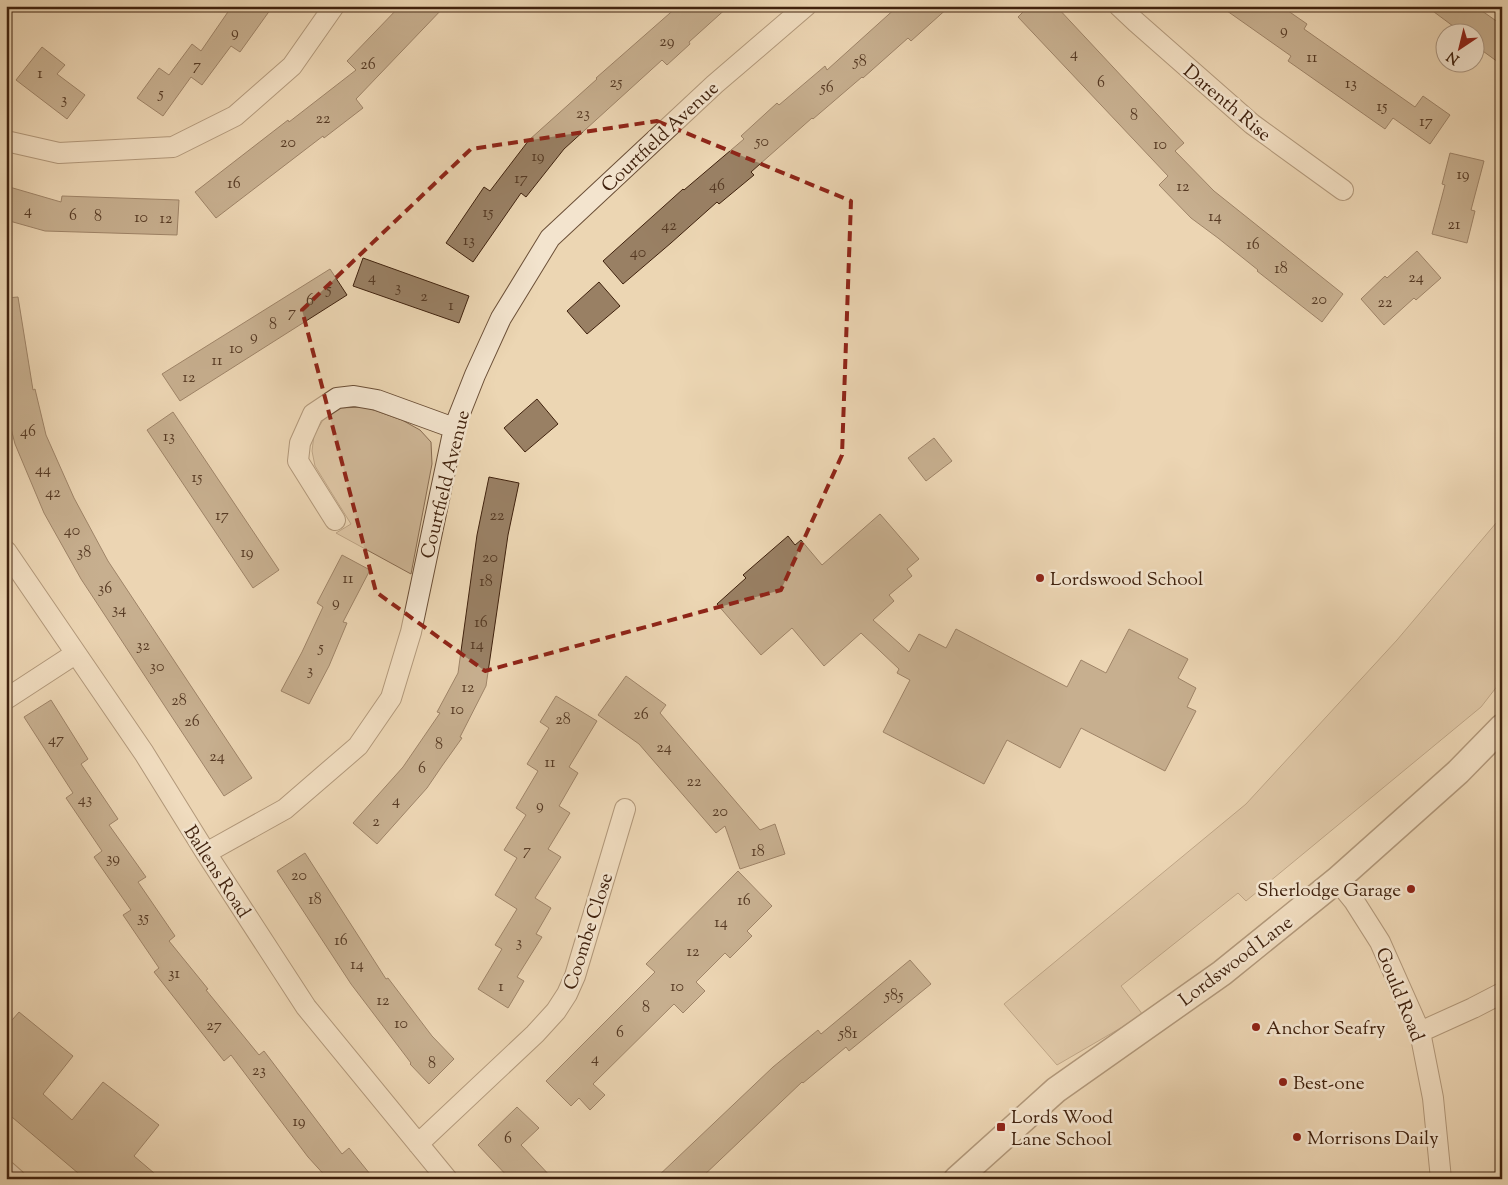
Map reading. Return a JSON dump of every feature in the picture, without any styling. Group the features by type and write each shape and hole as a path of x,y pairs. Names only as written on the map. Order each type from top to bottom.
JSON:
{"street":[{"path":"6,141 59,153 173,147 235,116 292,66 334,6"},
{"name":"Courtfield Avenue","path":"206,853 285,809 358,746 391,698 411,632 454,428 475,375 501,318 550,238 715,84 806,6"},
{"name":"Darenth Rise","path":"1119,6 1252,124 1343,190"},
{"path":"334,520 298,461 300,443 313,414 337,398 354,396 377,400 454,428"},
{"name":"Ballens Road","path":"6,551 144,753 206,853 306,1007 447,1179"},
{"path":"6,699 76,654"},
{"name":"Lordswood Lane","path":"957,1179 1056,1090 1222,973 1337,880 1458,772 1502,727"},
{"name":"Coombe Close","path":"418,1144 535,1034 564,1000 578,968 625,809"},
{"name":"Gould Road","path":"1337,880 1354,901 1380,942 1420,1032 1433,1098 1441,1179"},
{"path":"1420,1032 1502,993"},
{"path":"6,1171 15,1179"}],"highlighted area":[{"path":"657,121 851,201 842,455 781,590 485,671 376,592 302,310 471,149"}],"shaded area":[{"path":"365,407 402,420 420,430 431,442 432,464 411,574 336,533 351,524 315,466 312,451 314,435 323,420 338,408"},
{"path":"1502,516 1502,680 1481,707 1246,901 1238,893 1121,986 1143,1015 1057,1065 1004,1004 1246,804 1397,640"}],"building":[{"path":"232,6 273,6 240,52 231,46 202,85 191,77 163,116 137,98 159,68 169,75 192,44 201,51"},
{"path":"400,6 445,6 356,99 363,108 324,138 323,136 216,218 195,192 356,70 347,61"},
{"path":"678,6 729,6 667,65 662,60 564,149 526,197 521,193 473,262 446,243 484,187 490,191 529,140"},
{"path":"898,6 950,6 911,41 908,38 863,78 812,118 751,172 754,175 719,204 717,202 623,284 603,261 683,189 744,139 741,136 777,103 779,105 825,66 827,70"},
{"path":"1029,6 1056,6 1184,143 1175,151 1214,191 1343,294 1322,322 1191,218 1159,185 1168,176 1018,17"},
{"path":"1220,6 1281,6 1307,24 1304,29 1415,107 1423,96 1450,115 1430,144 1393,118 1385,129 1288,61 1291,56"},
{"path":"1426,6 1475,6 1502,25 1502,65 1486,53 1486,22 1448,22"},
{"path":"42,47 65,65 57,74 85,95 67,119 16,80"},
{"path":"1450,153 1484,161 1471,210 1475,211 1467,243 1432,234 1445,185 1442,184"},
{"path":"6,186 61,202 62,196 179,200 177,235 45,231 6,220"},
{"path":"1417,251 1441,278 1416,300 1414,298 1384,325 1361,299 1385,276 1387,278"},
{"path":"363,258 469,296 459,323 353,286"},
{"path":"330,269 347,295 180,401 162,374"},
{"path":"599,282 620,306 587,334 567,311"},
{"path":"18,297 33,390 35,389 46,435 74,498 108,561 252,778 224,796 81,579 44,513 15,444 6,409 6,298"},
{"path":"537,399 558,424 525,452 504,428"},
{"path":"173,412 279,570 253,588 147,430"},
{"path":"934,438 952,461 926,481 908,458"},
{"path":"489,477 519,483 508,535 486,686 460,737 462,738 427,788 377,844 353,823 403,767 440,713 437,712 458,673 477,535"},
{"path":"880,514 919,559 907,569 912,576 889,595 894,601 873,620 909,652 919,634 946,648 956,629 1067,687 1081,660 1106,673 1129,629 1188,659 1178,678 1196,688 1187,707 1196,711 1165,771 1081,728 1060,768 1007,740 984,784 883,732 910,680 897,673 899,669 861,633 824,666 792,628 761,655 717,604 746,578 743,575 788,536 795,545 801,540 822,565"},
{"path":"342,555 370,570 343,622 347,623 329,666 309,704 281,691 323,607 317,603"},
{"path":"626,676 666,705 660,713 760,830 775,824 785,854 740,869 725,826 716,833 639,744 598,715"},
{"path":"556,696 597,721 569,767 578,773 559,806 570,813 548,849 561,857 535,898 551,908 536,934 542,937 517,977 524,981 508,1008 478,989 502,949 495,945 517,909 495,895 517,858 504,850 526,815 516,808 538,771 527,764 549,728 540,722"},
{"path":"51,700 88,759 81,764 118,819 109,825 146,877 138,882 175,936 169,941 259,1055 264,1051 342,1154 349,1148 374,1179 328,1179 308,1157 231,1055 224,1061 154,972 159,968 123,915 131,910 94,857 102,851 66,798 73,793 24,717"},
{"path":"305,853 386,979 388,978 432,1036 454,1059 429,1084 410,1064 351,984 277,871"},
{"path":"738,871 772,906 747,931 752,936 730,958 725,953 696,982 705,991 683,1013 674,1004 593,1084 605,1095 590,1110 579,1098 571,1106 546,1081 655,972 646,964"},
{"path":"910,960 931,984 849,1051 846,1047 802,1082 700,1179 655,1179 773,1067 818,1030 821,1034"},
{"path":"19,1012 73,1056 43,1094 72,1120 103,1082 159,1125 134,1156 161,1179 85,1179 6,1112 6,1027"},
{"path":"517,1107 539,1128 521,1145 553,1179 510,1179 478,1145"}],"place":[{"name":"Lordswood School","path":"1040,578"},
{"name":"Sherlodge Garage","path":"1411,889"},
{"name":"Anchor Seafry","path":"1256,1027"},
{"name":"Best-one","path":"1283,1082"},
{"name":"Lords Wood Lane School","path":"1001,1127"},
{"name":"Morrisons Daily","path":"1297,1137"}]}
